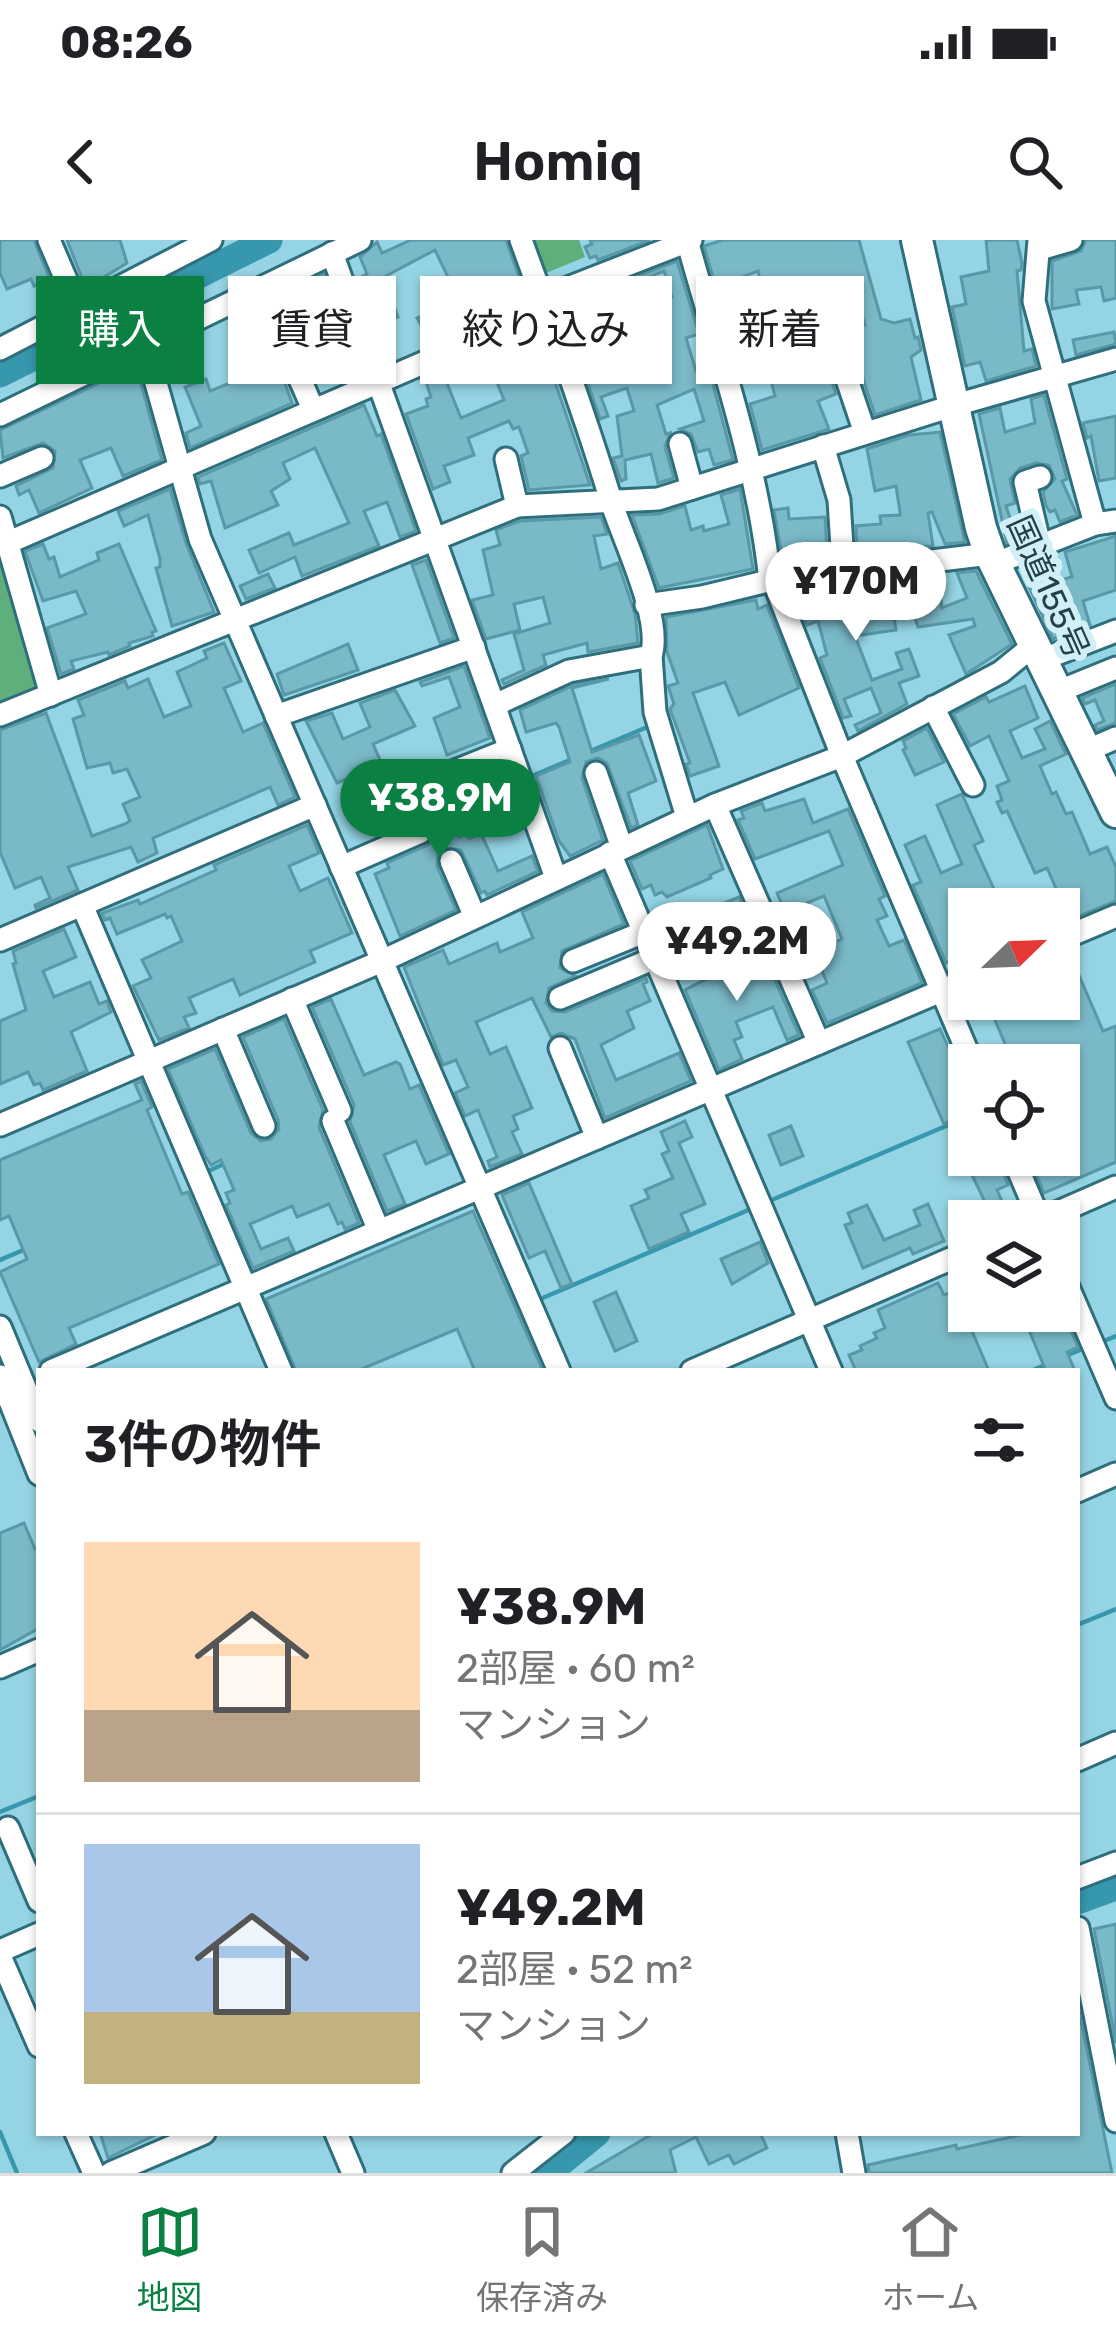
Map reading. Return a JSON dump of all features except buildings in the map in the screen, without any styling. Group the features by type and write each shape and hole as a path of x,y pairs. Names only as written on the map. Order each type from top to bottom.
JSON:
{"highway":[{"name":"国道155号","path":"917,240 952,406 992,559 1116,812"}],"street":[{"path":"50,240 65,276"},
{"path":"144,276 212,240"},
{"path":"204,316 360,240"},
{"path":"521,240 534,276"},
{"path":"597,276 688,240 698,276"},
{"path":"646,605 842,563 992,559 1106,523 1053,378 1034,301 1032,282 1039,244 1071,240"},
{"path":"332,254 340,276"},
{"path":"0,349 36,331"},
{"path":"0,716 517,506 658,499 1116,359"},
{"path":"0,415 63,384"},
{"path":"156,384 200,539 558,1368"},
{"path":"302,384 313,409"},
{"path":"8,543 370,384"},
{"path":"380,384 556,878"},
{"path":"574,384 646,605 654,648 655,712 687,817"},
{"path":"728,384 752,469 772,580 964,1044"},
{"path":"848,384 865,434"},
{"path":"680,444 692,488"},
{"path":"823,446 839,500 842,563"},
{"path":"0,476 42,458"},
{"path":"506,459 517,506"},
{"path":"1040,477 1024,482 1040,546"},
{"path":"0,517 52,695"},
{"path":"0,1125 382,961 687,817 842,756 1037,653 1116,632"},
{"path":"276,716 474,647"},
{"path":"495,705 569,671 651,656"},
{"path":"1057,692 1116,668"},
{"path":"933,707 974,785"},
{"path":"1086,751 1116,738"},
{"path":"440,778 510,748"},
{"path":"596,773 644,932 830,1368"},
{"path":"2,933 82,905 315,805"},
{"path":"715,805 819,1043"},
{"path":"341,867 421,832"},
{"path":"451,861 475,916"},
{"path":"82,905 280,1368"},
{"path":"1080,931 1116,916"},
{"path":"573,962 644,932"},
{"path":"560,998 655,958"},
{"path":"58,1368 948,988"},
{"path":"292,999 379,1231"},
{"path":"223,1029 264,1126"},
{"path":"560,1048 597,1138"},
{"path":"1080,1203 1116,1187"},
{"path":"699,1368 948,1260"},
{"path":"1080,1315 1116,1398"},
{"path":"0,1327 36,1463"},
{"path":"14,1384 36,1416"},
{"path":"1080,1490 1116,1474"},
{"path":"0,1667 36,1651"},
{"path":"1080,1759 1116,1743"},
{"path":"8,1828 36,1894"},
{"path":"1080,1877 1116,1863"},
{"path":"36,1935 0,1953 36,2039"},
{"path":"1080,1938 1116,2121"},
{"path":"77,2136 94,2173"},
{"path":"111,2173 197,2136"},
{"path":"337,2136 353,2173"},
{"path":"513,2173 560,2136"},
{"path":"848,2136 854,2173"}],"green space":[{"path":"527,240 579,240 585,257 541,275"},
{"path":"0,535 40,689 0,705"}],"waterway":[{"path":"0,374 269,240"},
{"path":"586,753 652,725"},
{"path":"525,779 570,760"},
{"path":"447,812 513,783"},
{"path":"767,1202 948,1125"},
{"path":"204,1173 226,1163"},
{"path":"538,1300 753,1208"},
{"path":"0,1260 28,1248"},
{"path":"1099,1343 1116,1336"},
{"path":"1063,1357 1085,1348"},
{"path":"1038,1368 1047,1364"},
{"path":"1080,1624 1116,1609"},
{"path":"0,1812 36,1797"},
{"path":"1080,1900 1116,1887"},
{"path":"0,2132 17,2173"},
{"path":"548,2173 593,2136"}]}
